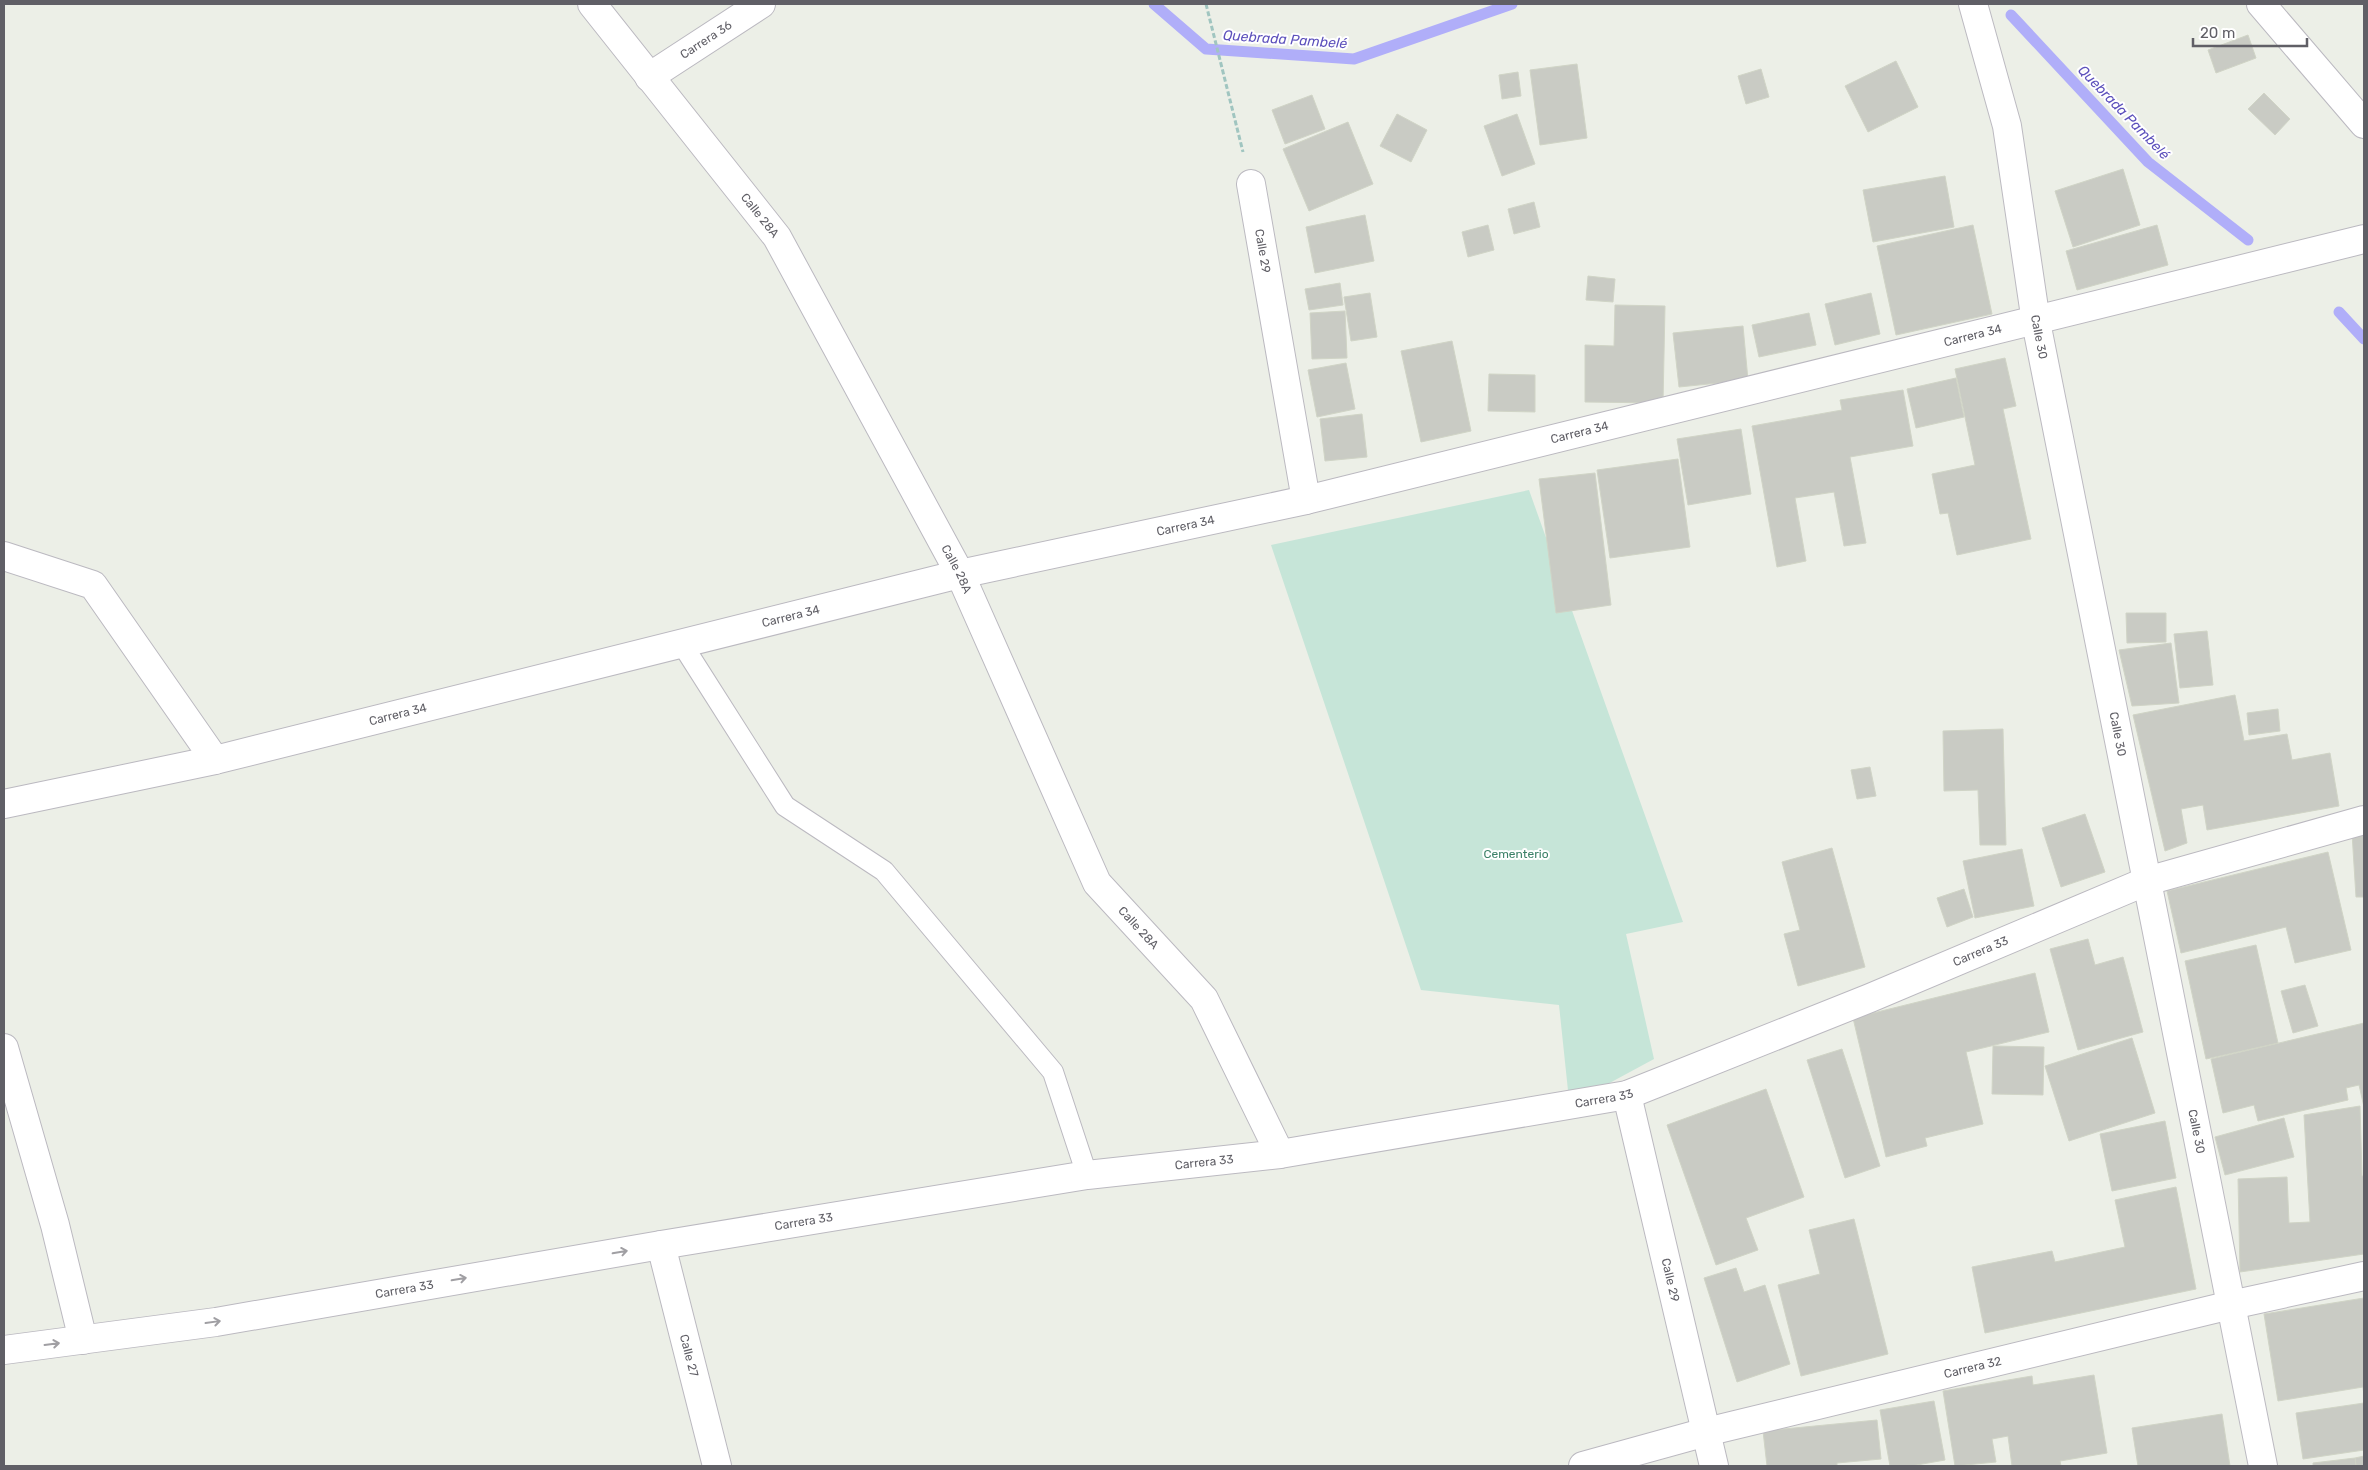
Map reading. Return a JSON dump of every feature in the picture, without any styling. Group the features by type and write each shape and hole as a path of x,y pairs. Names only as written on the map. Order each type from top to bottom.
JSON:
{"street":[{"name":"Calle 28A","path":"592,4 777,237 960,574 1097,883 1204,999 1280,1154"},
{"name":"Carrera 36","path":"649,76 762,4"},
{"name":"Calle 30","path":"1973,4 2007,126 2036,322 2263,1466"},
{"path":"2261,4 2364,124"},
{"name":"Calle 29","path":"1250,184 1306,500"},
{"name":"Carrera 34","path":"4,804 215,760 960,574 1306,500 2036,322 2364,239"},
{"path":"4,556 93,585 215,760"},
{"name":"Carrera 33","path":"4,1350 216,1322 661,1245 1087,1175 1280,1154 1627,1095 1870,998 2147,881 2364,820"},
{"path":"4,1048 55,1225 83,1340"},
{"name":"Calle 29","path":"1627,1095 1714,1466"},
{"name":"Calle 27","path":"661,1245 718,1466"},
{"name":"Carrera 32","path":"1583,1466 1706,1432 2231,1305 2364,1276"}],"lane":[{"path":"682,644 785,806 884,871 1053,1072 1087,1175"}],"path":[{"path":"1206,4 1250,184"}],"green space":[{"name":"Cementerio","path":"1529,490 1683,922 1626,934 1654,1059 1604,1086 1569,1100 1559,1005 1421,990 1271,545"}],"building":[{"path":"2248,35 2256,58 2216,73 2208,50"},
{"path":"1896,61 1918,107 1868,132 1845,86"},
{"path":"1577,64 1587,138 1540,145 1530,70"},
{"path":"1761,69 1769,97 1746,104 1738,76"},
{"path":"1518,72 1521,96 1502,99 1499,75"},
{"path":"2264,93 2290,119 2275,135 2248,109"},
{"path":"1312,95 1325,129 1285,144 1272,110"},
{"path":"1397,114 1427,130 1411,162 1380,146"},
{"path":"1517,114 1535,164 1502,176 1484,126"},
{"path":"1348,122 1373,184 1309,211 1283,149"},
{"path":"2123,169 2140,225 2073,247 2055,191"},
{"path":"1945,176 1954,227 1873,242 1863,190"},
{"path":"1534,202 1540,227 1514,234 1508,209"},
{"path":"1365,215 1374,261 1315,273 1306,227"},
{"path":"1488,225 1494,250 1468,257 1462,232"},
{"path":"1973,225 1992,314 1896,335 1877,246"},
{"path":"2157,225 2168,265 2077,290 2066,251"},
{"path":"1588,276 1615,279 1613,302 1586,300"},
{"path":"1340,283 1343,305 1309,310 1305,289"},
{"path":"1370,293 1377,337 1351,341 1344,297"},
{"path":"1871,293 1880,334 1835,345 1825,304"},
{"path":"1615,305 1665,306 1663,403 1585,402 1585,345 1614,346"},
{"path":"1345,311 1347,358 1312,359 1310,313"},
{"path":"1809,313 1816,345 1759,357 1752,325"},
{"path":"1743,326 1748,380 1679,387 1673,333"},
{"path":"1452,341 1471,431 1421,442 1401,351"},
{"path":"2005,358 2016,406 2003,409 2031,539 1957,555 1948,513 1940,514 1932,474 1975,465 1955,369"},
{"path":"1346,363 1355,409 1317,417 1308,370"},
{"path":"1489,374 1535,375 1535,412 1488,411"},
{"path":"1956,378 1964,417 1916,428 1907,389"},
{"path":"1903,390 1913,446 1850,457 1866,543 1844,546 1834,492 1795,498 1806,561 1777,567 1752,426 1842,410 1840,400"},
{"path":"1362,414 1367,457 1325,461 1320,419"},
{"path":"1741,429 1751,494 1688,505 1677,439"},
{"path":"1678,459 1690,547 1610,558 1597,470"},
{"path":"1595,473 1611,605 1556,613 1539,479"},
{"path":"2126,613 2166,613 2166,642 2127,643"},
{"path":"2207,631 2213,685 2180,688 2174,634"},
{"path":"2171,643 2179,703 2132,706 2119,650"},
{"path":"2235,695 2244,741 2287,734 2292,760 2330,753 2339,806 2207,830 2203,805 2181,809 2187,843 2165,851 2133,715"},
{"path":"2278,709 2280,731 2249,735 2247,713"},
{"path":"2003,729 2006,845 1980,845 1978,790 1944,791 1943,731"},
{"path":"1870,767 1876,796 1857,799 1851,770"},
{"path":"2085,814 2105,872 2061,887 2042,828"},
{"path":"2364,832 2364,897 2356,897 2352,833"},
{"path":"1832,848 1865,967 1798,986 1784,934 1800,930 1782,862"},
{"path":"2022,849 2034,906 1975,918 1963,861"},
{"path":"2328,852 2351,950 2295,963 2286,927 2181,953 2167,891"},
{"path":"1964,889 1973,917 1947,927 1937,898"},
{"path":"2088,939 2095,965 2123,957 2143,1032 2078,1050 2050,949"},
{"path":"2256,945 2278,1043 2206,1059 2185,961"},
{"path":"2035,973 2049,1032 1966,1052 1983,1124 1925,1138 1927,1146 1886,1157 1853,1018"},
{"path":"2305,985 2318,1026 2293,1033 2281,991"},
{"path":"2364,1023 2364,1107 2359,1085 2346,1088 2348,1100 2258,1121 2254,1105 2223,1113 2211,1059"},
{"path":"2132,1038 2155,1113 2069,1141 2045,1066"},
{"path":"1993,1046 2044,1047 2043,1095 1992,1094"},
{"path":"1842,1049 1880,1166 1845,1178 1807,1060"},
{"path":"1766,1089 1804,1197 1746,1218 1758,1250 1716,1265 1667,1125"},
{"path":"2360,1106 2362,1176 2364,1176 2364,1254 2240,1272 2238,1179 2287,1177 2289,1223 2310,1222 2304,1115"},
{"path":"2284,1118 2294,1157 2225,1175 2215,1137"},
{"path":"2165,1121 2176,1178 2112,1191 2100,1134"},
{"path":"2176,1187 2196,1289 1985,1333 1972,1267 2052,1251 2055,1262 2125,1247 2115,1200"},
{"path":"1854,1219 1888,1354 1801,1376 1778,1285 1820,1274 1809,1230"},
{"path":"1736,1268 1744,1292 1765,1285 1790,1364 1737,1382 1704,1278"},
{"path":"2364,1298 2364,1396 2363,1387 2278,1401 2264,1314"},
{"path":"2094,1375 2107,1453 2060,1461 2061,1466 2012,1466 2008,1436 1992,1439 1996,1462 1955,1466 1943,1391 2032,1376 2033,1385"},
{"path":"1934,1401 1945,1460 1911,1466 1890,1466 1880,1410"},
{"path":"2364,1403 2364,1450 2303,1459 2296,1413"},
{"path":"2222,1414 2230,1466 2138,1466 2132,1428"},
{"path":"1877,1420 1881,1459 1837,1463 1837,1466 1767,1466 1763,1431"},
{"path":"2364,1456 2364,1466 2356,1466 2355,1458"},
{"path":"2355,1458 2356,1466 2313,1466 2313,1463"}],"waterway":[{"name":"Quebrada Pambelé","path":"1154,4 1206,49 1354,59 1512,4"},
{"name":"Quebrada Pambelé","path":"2011,15 2148,162 2248,240"},
{"name":"Quebrada Pambelé","path":"2339,312 2364,339"}]}
